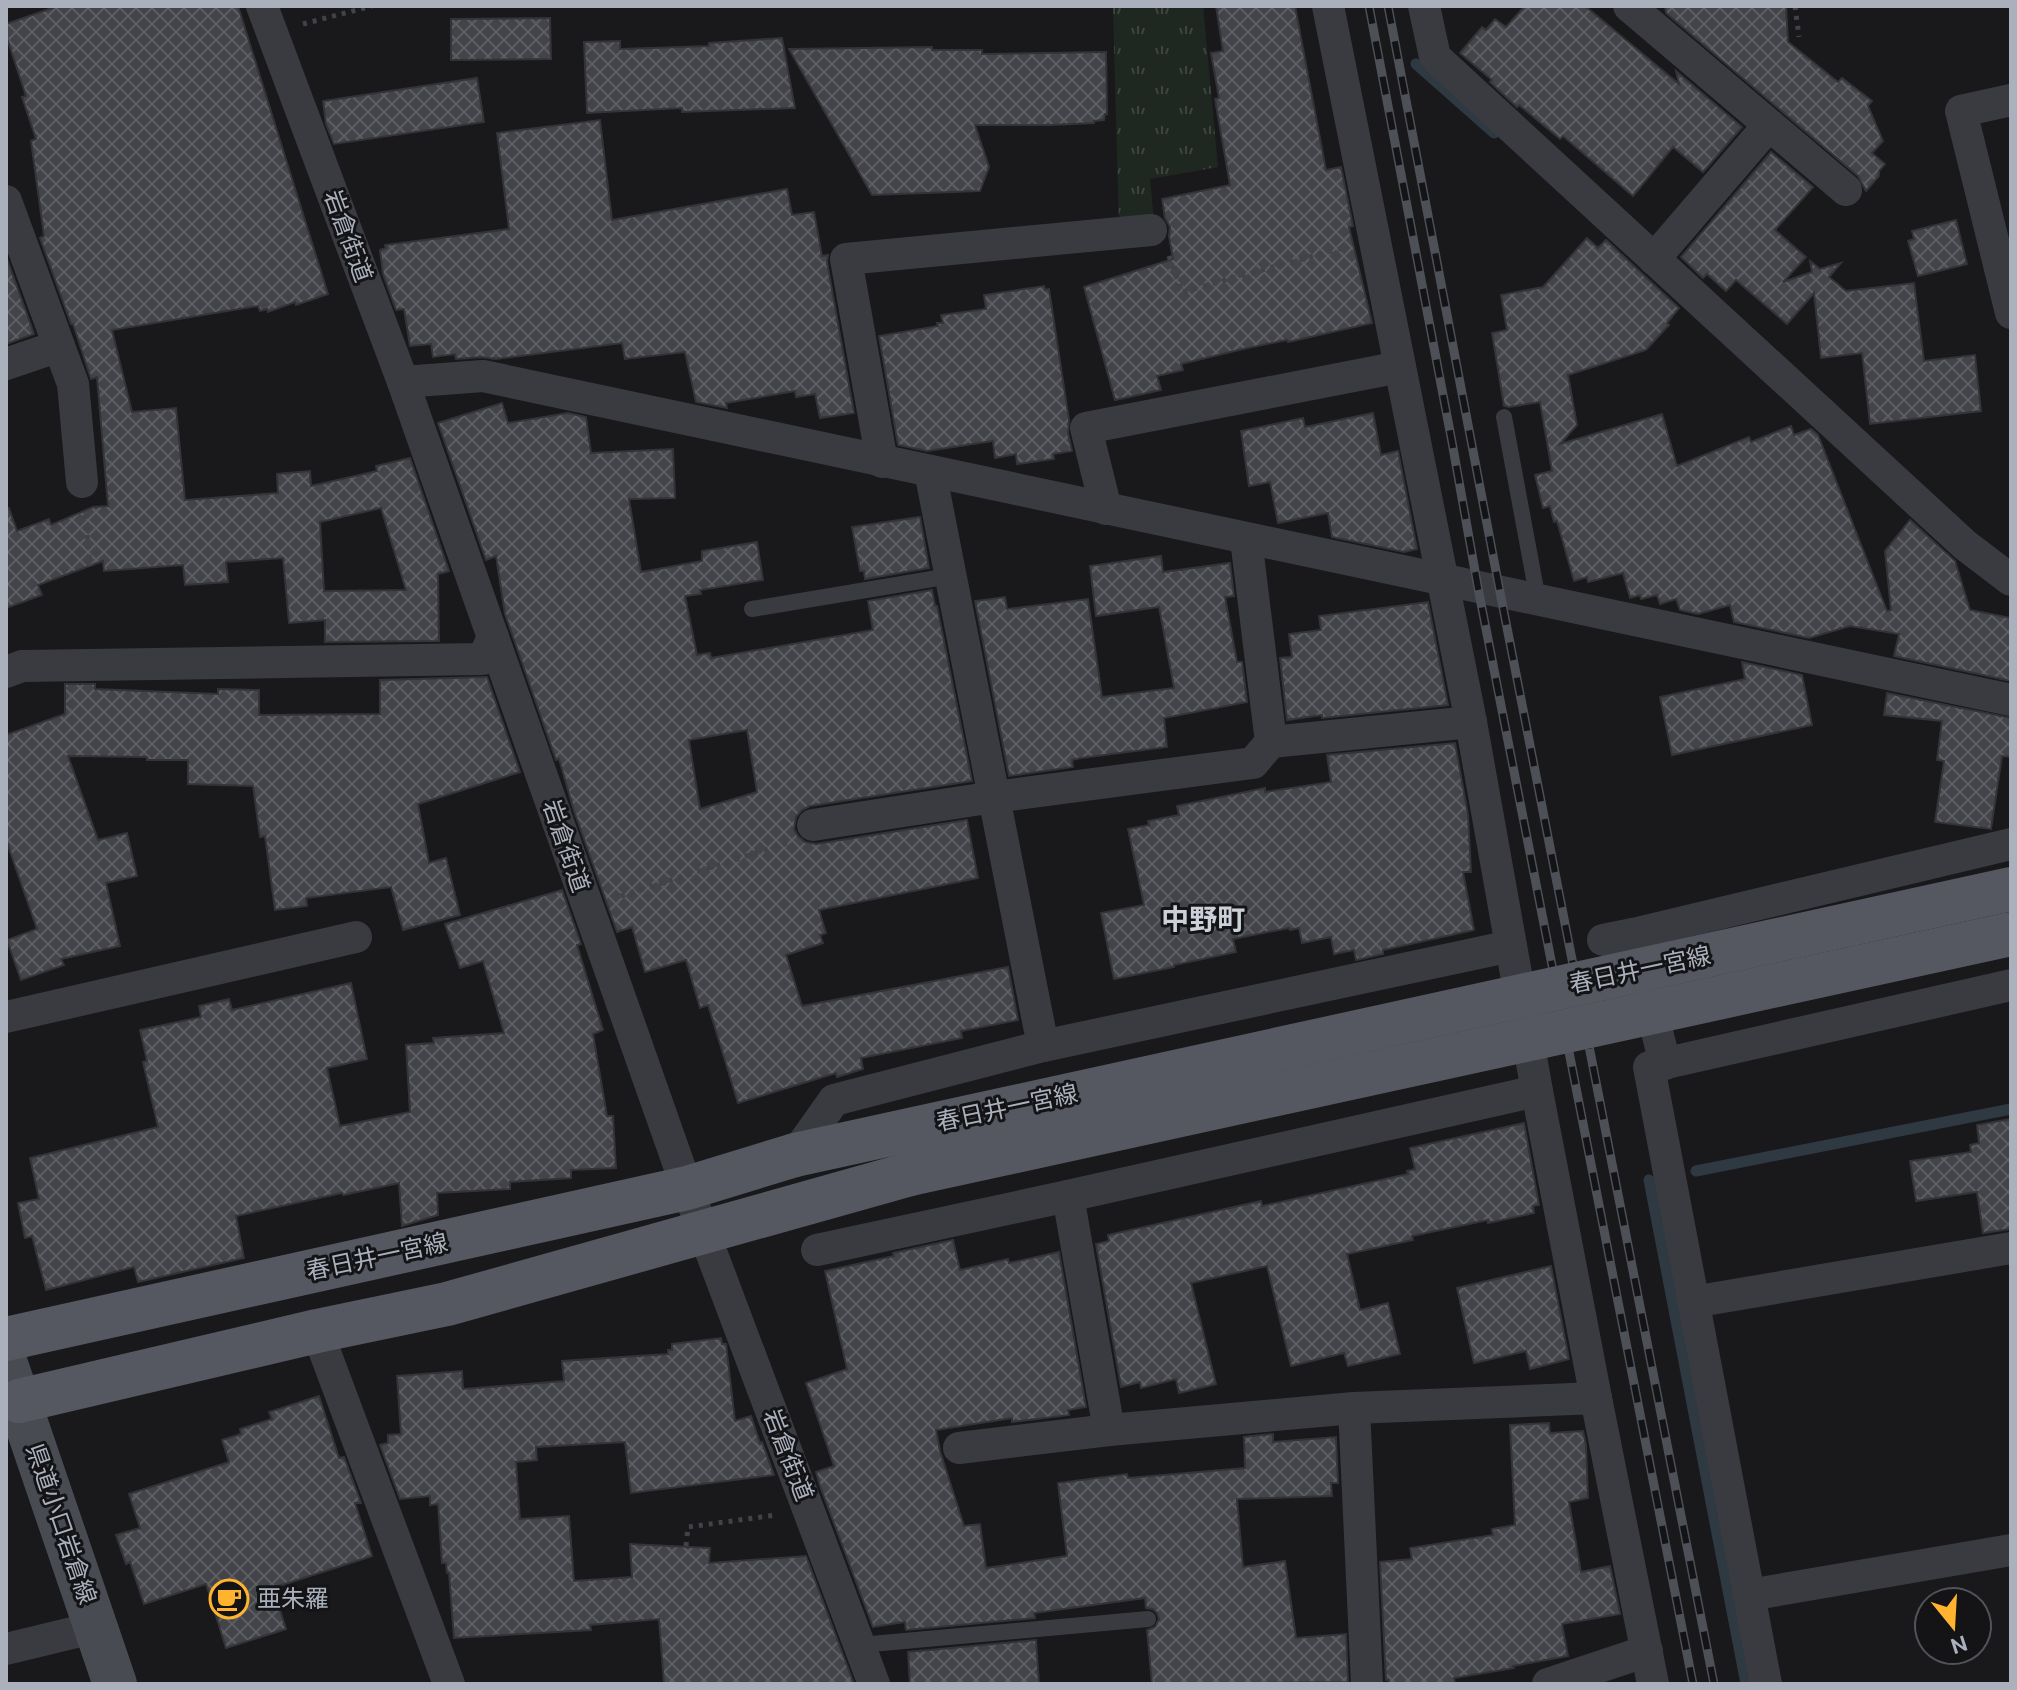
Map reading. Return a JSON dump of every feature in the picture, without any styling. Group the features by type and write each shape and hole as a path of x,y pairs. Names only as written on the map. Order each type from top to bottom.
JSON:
{"main road":[{"name":"春日井一宮線","path":"6,1339 687,1188 795,1155 2011,889"},
{"name":"春日井一宮線","path":"12,1382 317,1331 447,1304 910,1174 2011,934"},
{"name":"県道小口岩倉線","path":"12,1382 115,1684"}],"street":[{"path":"1328,6 1471,722 1537,1091 1653,1684"},
{"path":"1424,6 1435,57 1965,545 2011,580"},
{"path":"1629,6 1846,190"},
{"name":"岩倉街道","path":"267,19 403,382 687,1188 874,1684"},
{"path":"2011,100 1961,111 2011,313"},
{"path":"1654,259 1769,125"},
{"path":"6,201 73,384 82,482"},
{"path":"882,462 846,259 1151,230"},
{"path":"6,364 59,346"},
{"path":"1106,509 1086,428 1400,367"},
{"path":"403,382 483,376 2011,700"},
{"path":"930,471 1043,1046"},
{"path":"1246,539 1271,742"},
{"path":"6,672 22,666 483,659 493,637"},
{"path":"813,825 994,797 1253,763 1271,742 1471,722"},
{"path":"1665,1064 1618,937 2011,844"},
{"path":"6,1017 356,937"},
{"path":"795,1155 834,1100 1043,1046 1511,946"},
{"path":"1766,1684 1649,1067 2011,985"},
{"path":"817,1250 1537,1091"},
{"path":"1068,1196 1109,1430"},
{"path":"1693,1302 2011,1248"},
{"path":"317,1331 449,1684"},
{"path":"959,1448 1109,1430 1354,1408 1596,1398"},
{"path":"1354,1408 1367,1684"},
{"path":"1749,1595 2011,1550"},
{"path":"6,1649 97,1627"},
{"path":"1548,1684 1647,1651"}],"lane":[{"path":"1504,417 1538,600"},
{"path":"752,609 950,576"},
{"path":"860,1645 1148,1619"}],"path":[{"path":"267,19 372,6"},
{"path":"1795,6 1799,37"},
{"path":"1151,230 1159,230 1182,292 1375,239"},
{"path":"82,482 90,566"},
{"path":"588,906 802,838 813,825"},
{"path":"686,1546 688,1527 809,1511"}],"green space":[{"path":"1113,6 1203,6 1218,167 1150,179 1154,222 1119,225"}],"building":[{"path":"58,6 238,6 328,294 268,312 267,309 260,311 258,306 112,330 132,412 176,408 185,500 278,493 277,474 310,471 311,486 377,471 376,466 410,458 449,571 438,574 439,641 325,642 325,620 289,623 283,558 226,562 228,582 185,585 183,565 104,571 103,561 38,585 42,595 6,608 6,509 9,508 17,531 49,519 51,525 93,507 108,506 97,377 91,379 40,238 44,236 31,141 36,139 22,97 26,96 6,35 6,24","holes":["381,508 406,590 324,591 320,522"]},
{"path":"1216,6 1295,6 1326,170 1341,167 1353,226 1349,227 1372,323 1181,364 1183,370 1157,376 1161,390 1115,400 1084,287 1173,259 1170,227 1162,199 1230,185 1215,99 1219,98 1211,53 1223,51"},
{"path":"1525,6 1585,6 1679,84 1676,71 1742,127 1703,172 1673,147 1633,196 1563,136 1560,139 1519,105 1517,107 1490,82 1492,80 1460,53 1482,27 1486,30 1495,19 1506,27"},
{"path":"1665,6 1786,6 1788,42 1838,82 1842,78 1872,101 1868,106 1883,141 1872,153 1885,164 1879,176 1866,191 1858,176 1666,13"},
{"path":"550,18 551,59 451,60 451,19"},
{"path":"782,38 795,108 682,112 682,108 587,113 584,42 620,41 620,49 709,46 709,43"},
{"path":"932,47 932,50 982,50 982,54 1106,52 1107,114 1104,120 1094,123 975,125 989,167 980,191 872,195 789,49"},
{"path":"477,78 484,122 334,144 326,124 323,101"},
{"path":"600,120 612,220 787,189 792,215 814,212 822,256 828,255 854,413 820,418 815,394 796,397 795,391 726,403 727,408 696,402 685,352 625,359 622,343 496,359 456,359 455,354 433,357 431,344 410,346 404,309 396,310 383,274 380,250 386,248 385,245 509,229 497,133"},
{"path":"1771,152 1813,187 1775,230 1806,257 1783,282 1812,272 1810,261 1820,269 1841,263 1829,277 1846,291 1914,283 1924,361 1975,355 1981,411 1870,424 1862,353 1821,358 1814,293 1787,324 1736,280 1726,291 1707,274 1703,278 1681,257"},
{"path":"1956,220 1967,264 1918,276 1908,241 1914,239 1912,231"},
{"path":"1587,238 1598,248 1606,240 1679,308 1667,323 1669,325 1646,350 1568,375 1577,425 1560,444 1662,414 1677,466 1749,437 1751,442 1791,426 1794,435 1811,429 1818,435 1887,611 1891,610 1885,551 1910,520 1955,561 1970,610 2011,618 2011,681 1894,656 1899,634 1850,626 1809,638 1734,622 1730,605 1698,614 1680,610 1676,599 1660,604 1657,595 1630,598 1623,573 1588,582 1587,577 1574,581 1557,521 1554,522 1550,506 1543,508 1535,475 1552,471 1540,402 1504,406 1492,333 1507,330 1501,295 1543,287"},
{"path":"6,256 34,334 6,344"},
{"path":"1044,286 1045,290 1049,289 1072,451 1053,454 1054,459 1017,464 1016,454 995,458 993,441 927,451 898,445 879,336 938,326 937,323 943,323 941,315 986,309 984,295"},
{"path":"502,403 508,423 568,413 586,417 591,453 673,449 675,498 629,499 641,572 702,561 702,551 757,542 763,580 700,590 701,594 685,596 697,655 710,653 711,658 873,630 868,601 932,590 972,781 810,806 796,817 794,829 805,842 816,844 967,820 978,878 819,910 826,933 820,935 823,943 786,955 802,1006 1008,967 1018,1020 961,1031 962,1038 861,1058 863,1069 837,1077 836,1073 738,1103 708,1005 700,1008 686,960 645,972 632,927 617,932 559,759 556,760 505,614 496,556 486,560 438,423","holes":["747,730 757,792 700,809 689,740"]},
{"path":"1373,413 1381,455 1398,451 1417,549 1404,552 1332,537 1328,513 1278,523 1270,482 1249,486 1241,431 1303,418 1305,427"},
{"path":"920,517 929,568 865,579 864,571 860,571 852,527"},
{"path":"1161,556 1163,572 1230,563 1234,596 1225,597 1237,662 1242,662 1247,702 1164,718 1167,747 1081,758 1072,760 1073,767 1009,776 975,601 1005,597 1007,609 1088,599 1102,697 1174,688 1159,607 1096,616 1090,566"},
{"path":"1428,602 1448,705 1287,720 1280,658 1292,657 1289,634 1321,630 1319,616"},
{"path":"1742,662 1802,675 1812,725 1672,755 1660,697 1745,679"},
{"path":"487,677 520,772 418,804 429,863 446,858 460,915 403,930 391,887 306,898 307,906 275,910 265,836 260,837 253,786 188,784 188,760 68,756 98,840 127,833 137,876 106,883 120,946 61,959 64,965 21,980 7,940 37,929 6,840 6,735 65,714 65,684 95,684 95,689 218,694 218,689 259,690 259,715 380,714 380,680"},
{"path":"1887,693 2011,718 2011,757 2002,756 1991,829 1935,822 1944,761 1937,760 1942,721 1884,715"},
{"path":"1455,743 1468,815 1471,872 1463,872 1474,930 1383,950 1383,954 1356,960 1354,950 1334,954 1331,937 1302,943 1299,928 1289,928 1233,939 1236,952 1114,979 1101,913 1144,905 1128,829 1149,825 1148,821 1179,815 1177,806 1265,788 1265,792 1331,782 1327,755"},
{"path":"562,890 581,944 577,945 603,1030 593,1034 607,1116 613,1116 616,1168 571,1170 571,1178 510,1182 510,1189 437,1193 438,1215 402,1226 399,1183 342,1193 236,1216 244,1258 138,1282 134,1267 46,1290 32,1236 25,1238 18,1203 39,1199 30,1158 158,1127 143,1062 147,1061 140,1030 201,1017 199,1006 229,999 232,1010 351,983 367,1059 327,1068 340,1126 410,1112 406,1045 434,1043 433,1038 504,1033 483,961 460,968 445,924"},
{"path":"2011,1119 2011,1229 1983,1233 1977,1192 1916,1201 1910,1161 1971,1152 1970,1145 1979,1143 1977,1125"},
{"path":"1524,1123 1539,1205 1533,1206 1534,1213 1412,1236 1413,1240 1347,1254 1360,1310 1388,1303 1400,1354 1348,1366 1344,1353 1291,1366 1267,1266 1191,1283 1216,1384 1179,1393 1176,1379 1141,1388 1140,1382 1121,1387 1096,1244 1109,1241 1108,1235 1261,1201 1262,1206 1408,1174 1407,1171 1415,1169 1410,1148"},
{"path":"953,1240 960,1270 1059,1252 1086,1407 1068,1410 1069,1415 1012,1422 1012,1418 936,1430 964,1526 980,1524 986,1568 1067,1556 1058,1483 1127,1474 1128,1478 1245,1468 1244,1437 1273,1434 1273,1442 1336,1437 1338,1483 1331,1483 1332,1496 1237,1499 1243,1567 1285,1561 1296,1638 1346,1634 1348,1682 1152,1684 1147,1630 1155,1627 1159,1619 1153,1609 1146,1608 1145,1598 1034,1613 1035,1618 906,1630 905,1622 873,1627 816,1472 834,1466 806,1383 847,1369 825,1271"},
{"path":"1551,1266 1569,1359 1530,1369 1526,1351 1474,1363 1457,1288"},
{"path":"721,1338 722,1344 726,1344 735,1421 751,1416 774,1475 631,1493 625,1442 536,1447 537,1460 516,1462 520,1519 569,1516 574,1581 632,1577 630,1544 710,1548 709,1563 806,1556 854,1684 664,1684 659,1619 590,1625 591,1630 454,1638 449,1573 446,1563 442,1563 438,1504 430,1505 430,1496 400,1499 380,1445 388,1443 388,1435 401,1434 397,1376 462,1371 463,1389 564,1381 562,1361 668,1354 672,1344"},
{"path":"319,1396 339,1458 344,1457 361,1503 355,1503 372,1556 273,1588 286,1629 226,1648 206,1584 144,1604 130,1562 126,1564 116,1535 140,1528 129,1494 229,1462 222,1440 241,1434 240,1429 272,1419 269,1412"},
{"path":"1549,1423 1550,1433 1583,1431 1588,1498 1569,1502 1581,1572 1610,1566 1620,1614 1562,1624 1568,1656 1454,1678 1455,1684 1389,1684 1386,1680 1380,1562 1412,1559 1410,1548 1493,1535 1492,1529 1515,1525 1510,1425"},
{"path":"1036,1640 1039,1684 910,1684 908,1652"}],"waterway":[{"path":"1416,64 1494,133"},
{"path":"1696,1171 2011,1109"},
{"path":"1649,1180 1746,1684"}],"railway":[{"path":"1369,6 1478,588 1693,1684"},
{"path":"1388,6 1714,1684"}],"place":[{"name":"亜朱羅","path":"229,1599"}],"district":[{"name":"中野町","path":"1203,919"}]}
